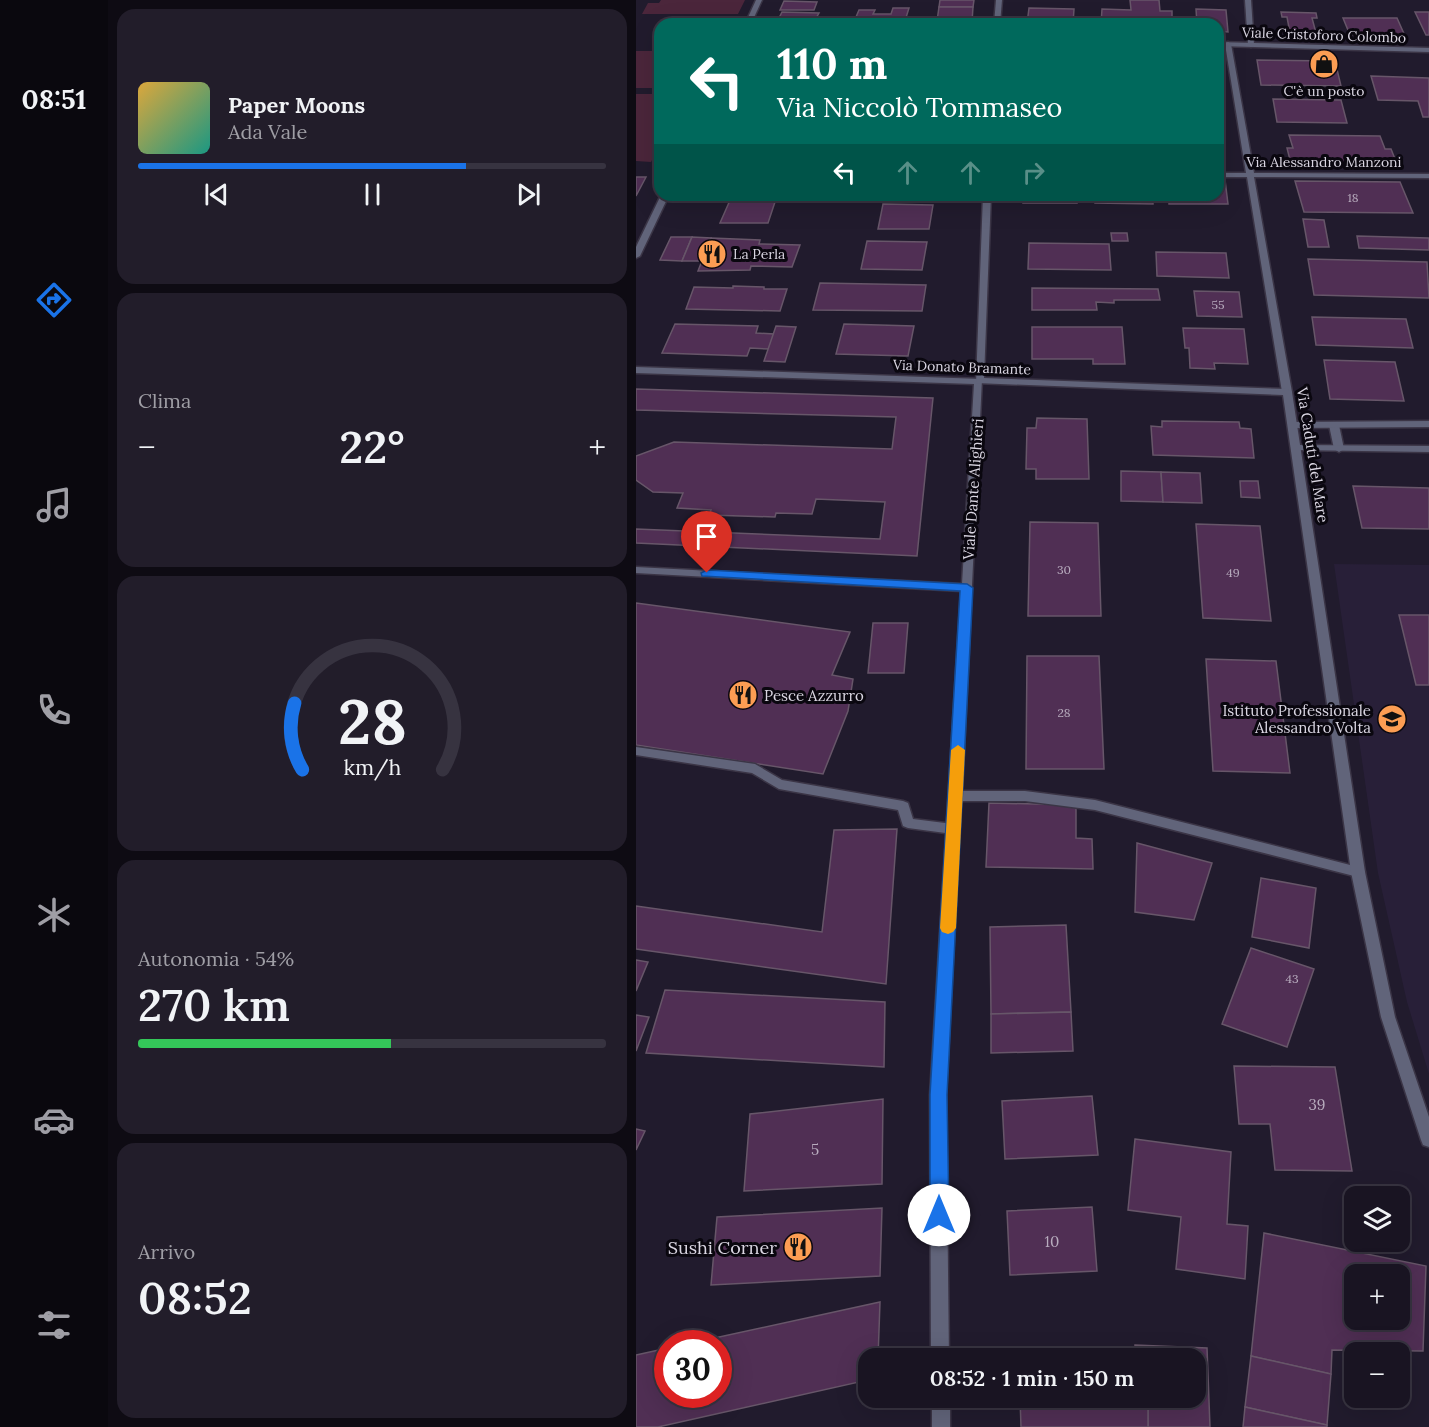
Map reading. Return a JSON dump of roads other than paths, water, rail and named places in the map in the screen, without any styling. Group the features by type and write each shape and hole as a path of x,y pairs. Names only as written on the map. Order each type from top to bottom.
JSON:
{"street":[{"path":"751,18 759,0"},
{"path":"998,18 999,0"},
{"path":"1248,0 1251,45"},
{"name":"Viale Cristoforo Colombo","path":"1224,44 1429,50"},
{"name":"Via Caduti del Mare","path":"1228,44 1297,448 1358,872 1388,1017 1429,1140"},
{"name":"Via Alessandro Manzoni","path":"1224,175 1429,176"},
{"path":"636,256 662,201"},
{"name":"Viale Dante Alighieri","path":"940,1348 938,1095 980,381 987,201"},
{"name":"Via Donato Bramante","path":"636,370 1287,392"},
{"path":"1293,425 1429,424"},
{"path":"1334,425 1339,449"},
{"path":"1297,448 1429,449"},
{"path":"636,570 967,588"},
{"path":"636,751 755,769 779,784 903,806 908,823 953,829"},
{"path":"955,796 1048,798 1095,805 1358,872"},
{"path":"941,1408 941,1427"}],"place":[{"name":"C'è un posto","path":"1324,64"},
{"name":"La Perla","path":"712,254"},
{"name":"Pesce Azzurro","path":"743,695"},
{"name":"Istituto Professionale Alessandro Volta","path":"1392,719"},
{"name":"Sushi Corner","path":"798,1247"}]}
